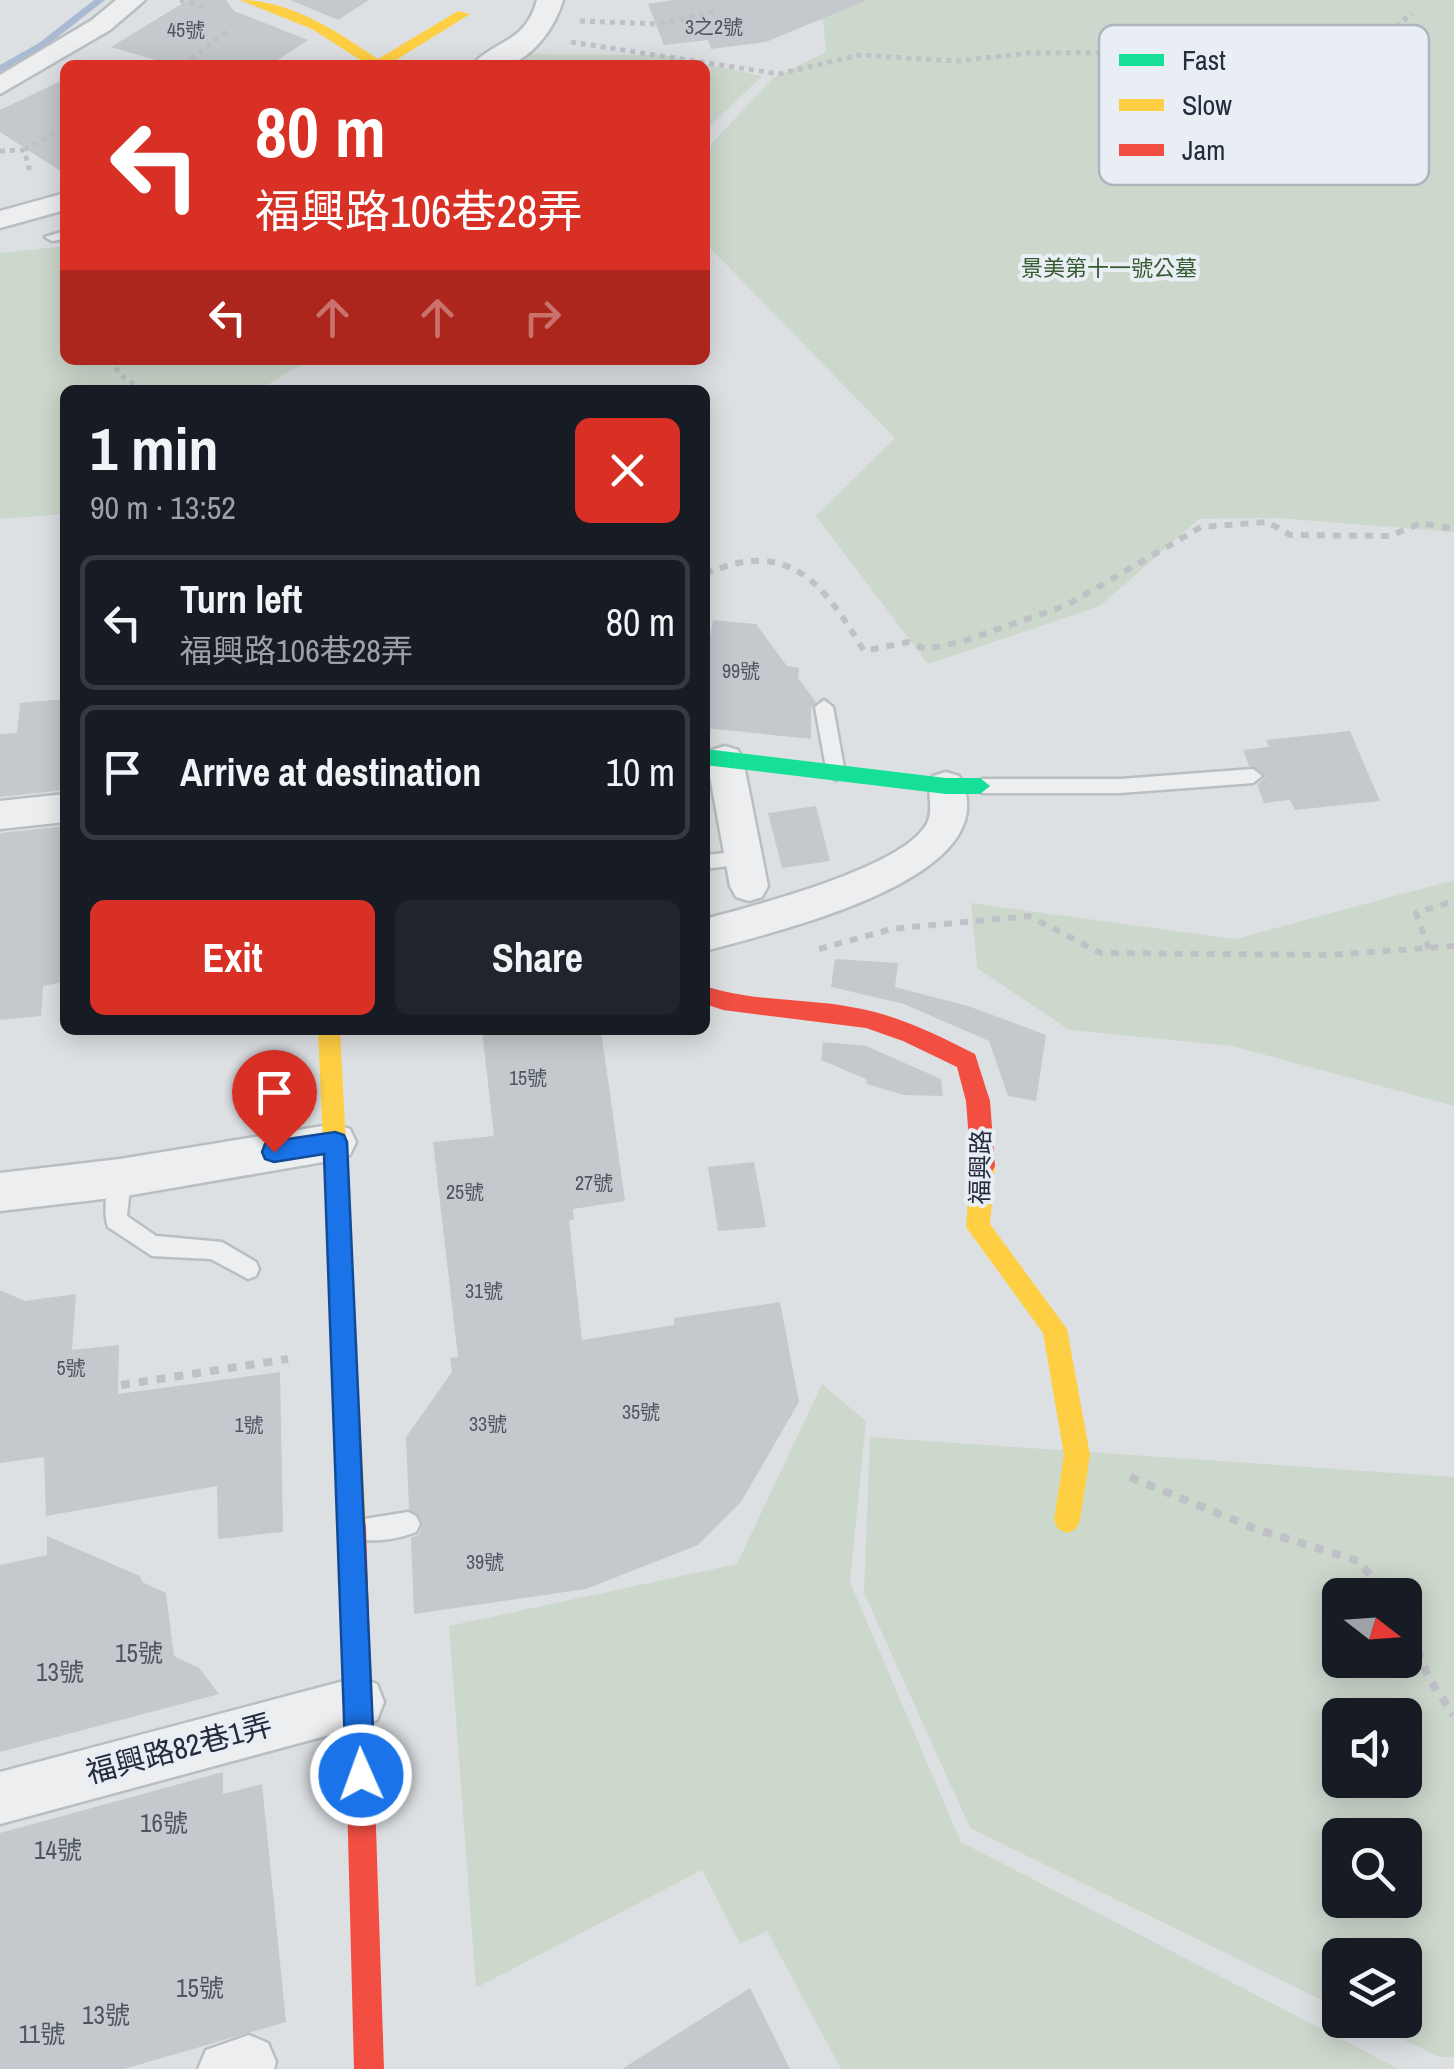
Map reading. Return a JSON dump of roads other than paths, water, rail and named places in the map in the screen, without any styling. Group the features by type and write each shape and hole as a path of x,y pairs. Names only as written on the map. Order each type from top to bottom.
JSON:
{"street":[{"path":"0,86 101,25 132,0"},
{"path":"247,0 317,26 370,60"},
{"path":"386,60 463,14"},
{"path":"500,60 541,19"},
{"path":"0,220 60,203"},
{"path":"710,931 751,888 886,876 926,849 946,825 963,786 715,758 751,888"},
{"path":"0,815 60,809"},
{"name":"福興路","path":"710,996 754,1008 851,1016 915,1034 967,1061 981,1099 984,1192 978,1227 1055,1329 1077,1454 1067,1520"},
{"path":"330,1035 353,1530 369,2069"},
{"path":"0,1192 120,1178 335,1142"},
{"name":"福興路82巷1弄","path":"0,1798 359,1702"}],"lane":[{"path":"824,706 836,773"},
{"path":"963,786 1120,786 1253,776"},
{"path":"710,865 751,888"},
{"path":"120,1178 116,1220 152,1246 214,1249 248,1269"},
{"path":"353,1530 408,1524"}],"waterway":[{"path":"0,69 42,45 100,0"}],"park label":[{"name":"景美第十一號公墓","path":"1109,268"}]}
